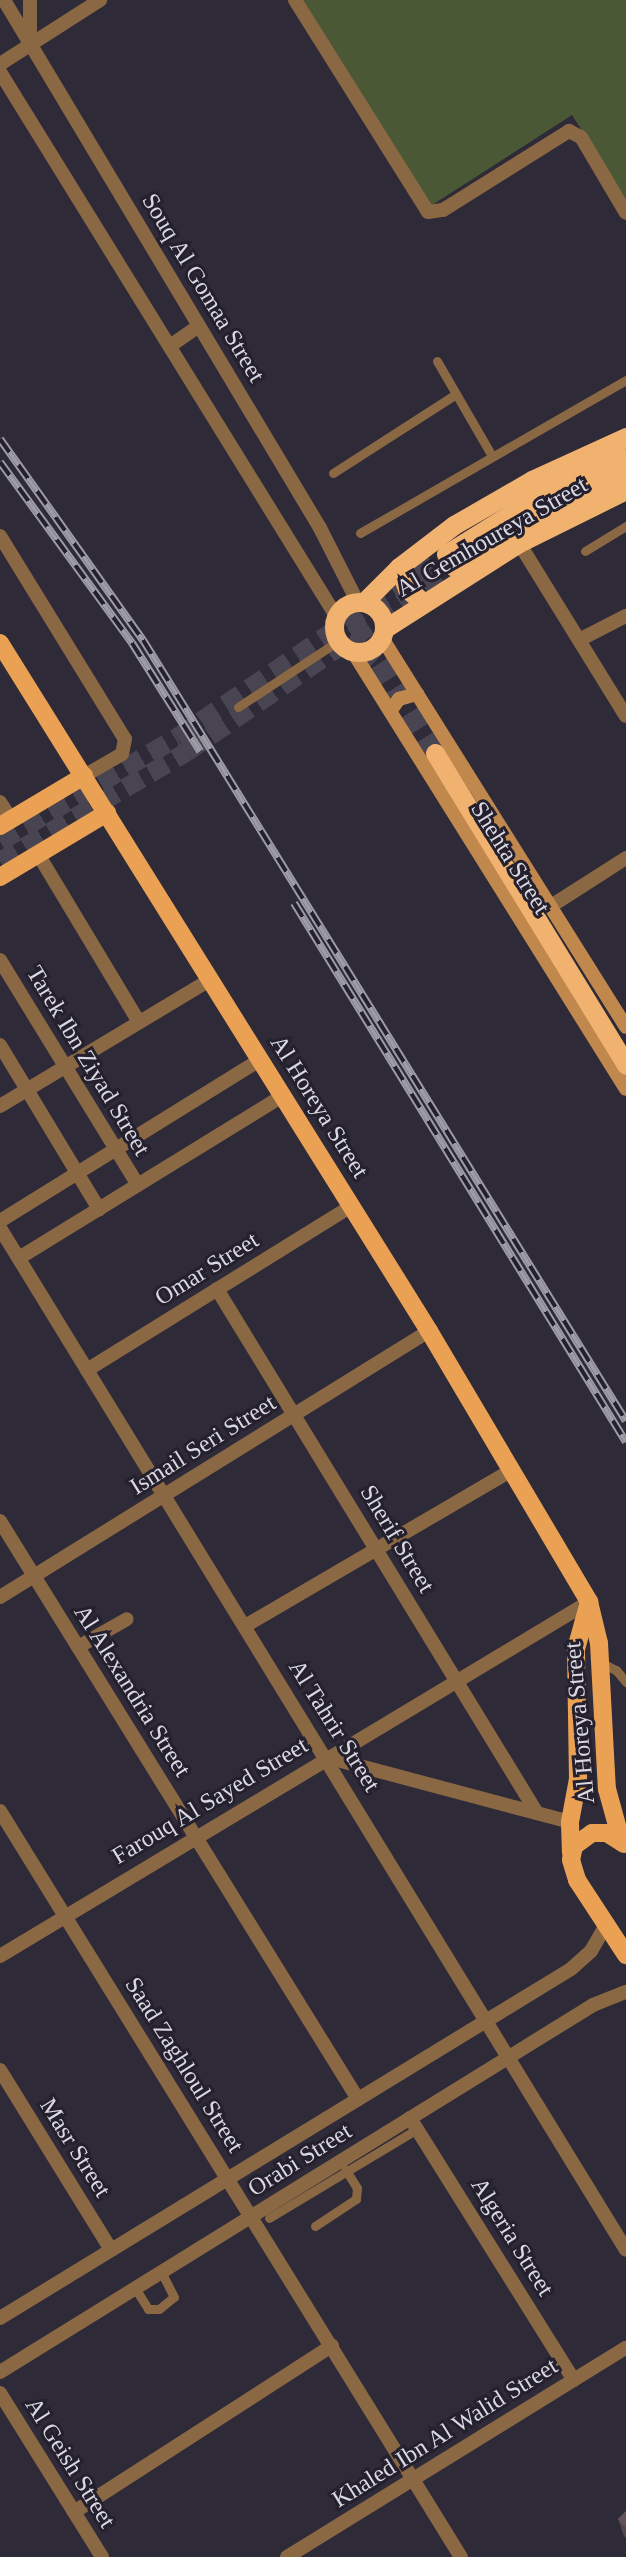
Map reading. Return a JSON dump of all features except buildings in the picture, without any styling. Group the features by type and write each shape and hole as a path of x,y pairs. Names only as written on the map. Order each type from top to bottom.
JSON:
{"highway":[{"name":"Al Gemhoureya Street","path":"360,602 399,567 454,525 566,463 626,437"},
{"path":"626,457 572,479 516,509 450,561 545,511 626,473"},
{"name":"Al Gemhoureya Street","path":"383,633 424,603 519,543 626,490"},
{"path":"399,567 407,589 424,603"},
{"path":"360,602 379,611 383,633 370,650 346,646 334,628 336,616 346,605 360,602"},
{"path":"435,752 626,1065"}],"main road":[{"name":"Shehta Street","path":"383,633 417,694 626,1027"},
{"name":"Al Horeya Street","path":"1,646 429,1331 589,1602 596,1621 600,1662 605,1772 618,1809 623,1843"},
{"name":"Shehta Street","path":"346,646 391,710 626,1089"},
{"path":"391,710 399,699 417,694"},
{"path":"5,823 84,776"},
{"path":"0,877 107,813"},
{"name":"Al Horeya Street","path":"589,1602 576,1648 578,1779 570,1822 571,1853 577,1880 626,1955"},
{"path":"571,1853 579,1841 592,1833 607,1833 623,1843"}],"street":[{"name":"Souq Al Gomaa Street","path":"4,0 320,528 360,602"},
{"path":"30,0 30,43"},
{"path":"0,64 100,0"},
{"path":"295,0 428,212 443,210 569,131 581,137 626,213"},
{"path":"0,72 336,616"},
{"path":"170,346 199,326"},
{"path":"0,536 125,739 122,754 84,776"},
{"path":"519,543 626,716"},
{"path":"579,640 626,615"},
{"path":"0,802 5,823"},
{"path":"38,854 139,1023"},
{"path":"551,906 626,858"},
{"name":"Tarek Ibn Ziyad Street","path":"0,960 138,1185"},
{"path":"0,1106 211,979"},
{"path":"0,1045 99,1209"},
{"path":"0,1222 261,1059"},
{"path":"19,1258 284,1096"},
{"name":"Omar Street","path":"87,1370 351,1206"},
{"name":"Al Tahrir Street","path":"2,1235 19,1258 327,1757 626,2250"},
{"name":"Sherif Street","path":"216,1289 537,1813"},
{"name":"Ismail Seri Street","path":"0,1597 429,1331"},
{"path":"245,1626 512,1470"},
{"name":"Al Alexandria Street","path":"0,1521 358,2099"},
{"name":"Farouq Al Sayed Street","path":"0,1956 327,1757 458,1682 589,1602"},
{"path":"78,1647 127,1619"},
{"path":"327,1757 570,1822"},
{"name":"Saad Zaghloul Street","path":"0,1811 461,2557"},
{"name":"Orabi Street","path":"0,2318 582,1961 606,1925"},
{"name":"Orabi Street","path":"0,2372 252,2216 414,2124 508,2057 599,2001 626,1992"},
{"name":"Masr Street","path":"0,2070 111,2250"},
{"name":"Algeria Street","path":"414,2124 574,2380"},
{"path":"74,2512 332,2346"},
{"name":"Khaled Ibn Al Walid Street","path":"287,2557 626,2348"},
{"name":"Al Geish Street","path":"0,2393 102,2557"}],"lane":[{"path":"437,361 492,456"},
{"path":"360,533 626,380"},
{"path":"333,472 456,394"},
{"path":"585,551 626,526"},
{"path":"238,707 346,646"},
{"path":"600,1662 616,1670 626,1682"},
{"path":"269,2218 343,2166 357,2188 356,2199 315,2226"},
{"path":"135,2288 148,2309 159,2309 174,2297 174,2291 161,2272"}],"green space":[{"path":"303,0 626,0 626,199 572,115 429,207"}],"tunnel":[{"path":"0,841 177,737 446,554"},
{"path":"0,861 186,752 454,567"},
{"path":"348,640 362,647 379,663 435,753"}],"railway":[{"path":"0,439 143,640 626,1421"},
{"path":"0,462 132,643 200,751"},
{"path":"294,903 626,1442"}]}
